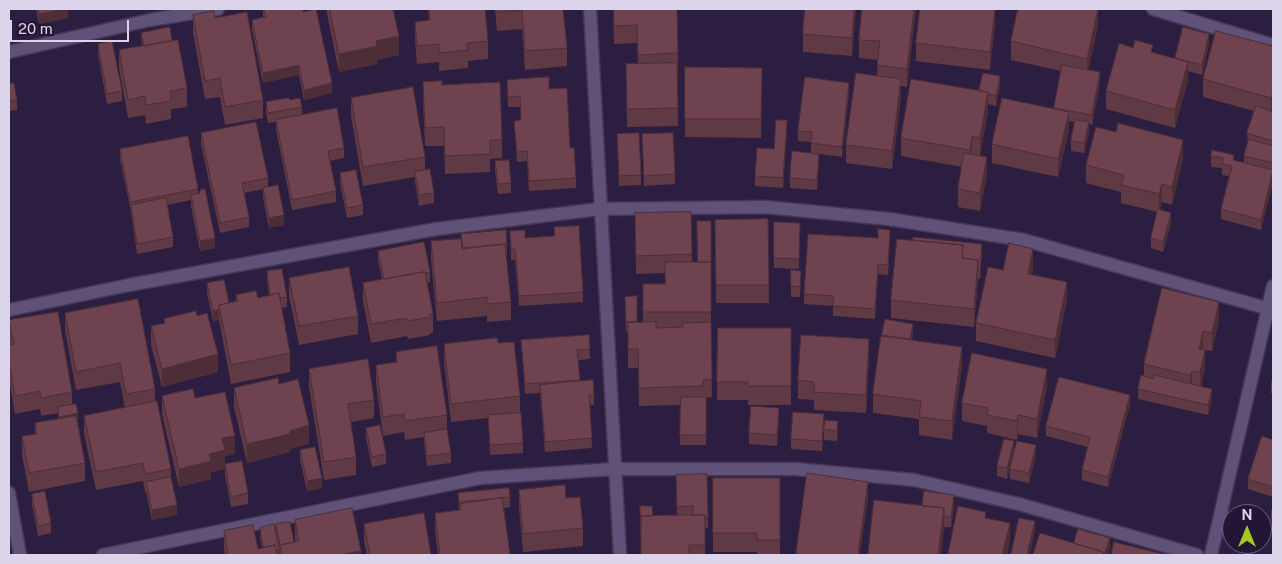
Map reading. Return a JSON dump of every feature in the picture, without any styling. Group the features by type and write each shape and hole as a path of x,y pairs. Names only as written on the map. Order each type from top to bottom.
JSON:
{"street":[{"path":"9,52 149,14 218,9"},
{"path":"590,9 599,209 620,555"},
{"path":"1153,9 1273,45"},
{"path":"9,310 129,285 436,229 599,209 765,208 889,219 1024,240 1270,309"},
{"path":"1211,555 1270,309 1273,286"},
{"path":"103,555 480,478 614,469 796,469 914,480 1019,504 1197,555"},
{"path":"9,494 20,555"}],"building":[{"path":"38,9 65,9 39,14"},
{"path":"264,9 303,9 303,12 316,9 332,83 304,90 299,65 263,73 252,20 266,17"},
{"path":"330,9 393,9 399,36 376,41 377,46 339,54"},
{"path":"429,9 485,9 488,41 467,43 468,50 439,53 439,44 417,46 415,22 430,20"},
{"path":"497,9 563,9 567,48 525,51 522,10 497,12"},
{"path":"614,9 677,9 678,53 638,55 637,25 614,26"},
{"path":"805,9 854,9 852,38 803,34"},
{"path":"862,9 914,9 907,69 877,65 880,41 859,40"},
{"path":"920,9 995,9 990,52 916,43"},
{"path":"1018,9 1098,9 1087,59 1011,41"},
{"path":"214,11 215,18 247,12 263,100 225,107 220,78 205,81 193,15"},
{"path":"170,27 172,41 144,46 141,33"},
{"path":"1183,27 1209,34 1202,65 1175,58"},
{"path":"1216,31 1273,46 1273,92 1271,98 1203,79"},
{"path":"178,40 187,88 170,91 171,101 146,105 145,96 128,100 119,50"},
{"path":"1135,40 1153,45 1151,52 1188,62 1175,110 1106,91 1119,43 1133,48"},
{"path":"112,41 122,91 107,94 98,44"},
{"path":"677,63 678,108 627,109 626,64"},
{"path":"1062,65 1100,72 1092,115 1054,108"},
{"path":"685,67 762,68 761,119 685,119"},
{"path":"856,73 901,79 892,151 846,145"},
{"path":"983,73 1000,76 996,96 987,94 988,92 979,91"},
{"path":"549,77 549,89 567,88 570,148 574,148 576,178 529,181 527,151 517,152 514,121 521,120 520,96 508,97 507,80"},
{"path":"805,77 849,83 842,147 811,143 812,132 798,131"},
{"path":"911,79 988,92 980,138 972,136 970,150 901,138"},
{"path":"442,81 442,85 500,82 502,140 490,140 490,154 445,156 444,127 425,128 423,82"},
{"path":"14,83 17,100 9,101 9,84"},
{"path":"413,87 425,157 363,167 351,98"},
{"path":"289,98 290,100 300,98 302,107 268,113 266,102"},
{"path":"1002,98 1069,112 1058,159 992,144"},
{"path":"1256,106 1273,112 1273,141 1247,133"},
{"path":"337,108 344,148 328,151 336,191 292,200 276,120"},
{"path":"776,120 787,120 783,178 755,176 757,148 774,149"},
{"path":"1075,120 1089,122 1084,143 1071,141"},
{"path":"256,122 268,178 242,183 249,217 220,223 201,133"},
{"path":"1118,123 1183,140 1172,187 1162,184 1159,194 1121,185 1124,175 1086,165 1096,127 1116,132"},
{"path":"639,133 641,175 619,176 617,134"},
{"path":"673,133 675,174 644,176 642,134"},
{"path":"188,136 198,189 130,202 120,149"},
{"path":"1249,139 1273,146 1273,163 1244,156"},
{"path":"1212,150 1234,155 1233,160 1273,170 1261,220 1221,209 1232,166 1222,164 1223,158 1211,156"},
{"path":"792,151 819,154 817,180 790,178"},
{"path":"964,153 987,157 980,193 958,189"},
{"path":"509,160 511,183 498,184 495,161"},
{"path":"430,169 434,193 419,195 415,172"},
{"path":"356,170 363,205 347,208 340,173"},
{"path":"278,185 284,215 269,218 263,188"},
{"path":"205,189 215,238 200,241 191,195 200,193 200,190"},
{"path":"166,198 173,237 137,244 131,205"},
{"path":"1158,209 1171,213 1163,242 1151,238"},
{"path":"691,212 692,254 636,256 635,213"},
{"path":"768,219 769,285 716,285 715,220"},
{"path":"697,221 711,221 711,262 698,262"},
{"path":"774,222 800,223 799,259 774,258"},
{"path":"579,226 583,292 519,296 515,249 511,249 510,231 525,230 525,238 555,236 554,227"},
{"path":"878,229 890,230 888,265 878,264 875,309 833,306 834,296 804,294 808,234 878,238"},
{"path":"506,230 507,246 505,244 463,248 461,234"},
{"path":"913,237 982,244 980,269 978,268 978,260 962,258 963,245 913,240"},
{"path":"461,239 462,249 505,244 511,302 487,304 487,297 437,303 431,241"},
{"path":"897,239 963,245 962,258 978,260 974,309 891,300"},
{"path":"424,242 430,272 384,279 378,251"},
{"path":"1009,243 1033,249 1028,274 1067,282 1055,340 976,323 988,267 1003,270"},
{"path":"665,262 711,262 711,312 643,312 643,284 665,284"},
{"path":"349,267 358,316 299,326 289,278"},
{"path":"282,269 287,297 280,298 279,293 270,295 267,271"},
{"path":"791,270 801,271 800,287 791,286"},
{"path":"425,272 433,314 430,314 430,317 408,321 407,318 371,324 363,283"},
{"path":"224,280 229,303 219,305 219,309 213,311 207,283"},
{"path":"1162,288 1219,302 1212,333 1203,331 1199,349 1205,350 1200,372 1192,371 1190,375 1144,364"},
{"path":"256,291 258,298 279,293 290,353 231,365 219,305 238,301 236,295"},
{"path":"637,296 637,321 626,322 625,297"},
{"path":"138,299 155,389 126,394 120,363 76,372 65,313"},
{"path":"196,311 197,316 207,313 218,354 162,369 151,326 165,323 164,319"},
{"path":"58,312 72,392 41,398 40,391 15,396 9,361 9,345 14,344 9,320"},
{"path":"885,319 913,324 910,339 882,335"},
{"path":"656,322 656,328 683,327 683,323 711,322 712,379 703,380 703,386 639,388 638,349 628,349 628,323"},
{"path":"718,328 791,328 791,386 748,386 748,382 717,382"},
{"path":"589,335 590,349 577,350 580,380 525,384 521,340"},
{"path":"801,335 869,339 866,395 814,392 814,382 798,380"},
{"path":"881,336 962,347 952,421 919,417 921,401 873,394"},
{"path":"497,338 498,343 514,342 520,396 451,404 444,344"},
{"path":"437,346 447,415 405,421 404,414 383,417 376,365 397,362 396,352"},
{"path":"972,353 1047,369 1037,419 1018,415 1017,421 987,415 988,408 962,403"},
{"path":"368,359 374,400 348,404 356,457 324,462 309,369"},
{"path":"1141,375 1153,379 1154,375 1212,389 1208,405 1138,389"},
{"path":"1059,377 1130,395 1108,477 1082,470 1090,437 1046,426"},
{"path":"278,378 279,384 298,379 309,425 290,431 290,434 247,444 234,388"},
{"path":"593,380 594,395 589,395 592,438 545,442 540,385"},
{"path":"193,389 195,398 225,392 235,436 222,438 225,450 209,454 211,461 179,469 162,396"},
{"path":"681,397 706,397 706,435 680,435"},
{"path":"157,401 171,469 145,474 143,463 96,472 84,416"},
{"path":"76,404 78,413 59,417 58,407"},
{"path":"751,406 779,408 777,435 749,433"},
{"path":"793,412 824,414 822,441 791,439"},
{"path":"521,413 523,443 490,445 488,415"},
{"path":"76,416 85,463 29,473 22,436 37,434 35,423"},
{"path":"825,420 838,421 837,431 824,429"},
{"path":"380,425 386,454 372,457 366,428"},
{"path":"447,429 451,453 427,456 424,433"},
{"path":"1262,436 1273,440 1273,487 1248,479"},
{"path":"1004,439 1014,441 1007,468 997,466"},
{"path":"1017,441 1036,445 1029,473 1010,469"},
{"path":"315,447 322,478 307,481 300,450"},
{"path":"242,461 248,493 231,497 225,464"},
{"path":"807,473 868,482 858,555 796,554"},
{"path":"707,474 708,518 705,518 705,515 693,515 693,506 677,507 676,475"},
{"path":"171,477 177,505 152,510 146,482"},
{"path":"713,478 780,478 780,540 757,540 757,533 713,533"},
{"path":"565,485 566,498 580,497 583,528 523,534 519,490"},
{"path":"509,488 510,497 459,502 458,493"},
{"path":"45,491 51,523 38,526 32,494"},
{"path":"924,491 954,495 951,517 944,516 944,508 922,506"},
{"path":"502,498 510,554 440,555 435,513 461,510 460,504"},
{"path":"874,500 944,508 938,555 868,555"},
{"path":"640,506 652,506 653,516 641,516 641,522"},
{"path":"958,506 986,512 985,518 1010,523 1002,555 948,555"},
{"path":"352,508 361,551 338,555 282,555 280,545 299,541 295,520"},
{"path":"424,513 431,555 370,555 364,524"},
{"path":"705,515 705,545 689,545 689,555 641,555 641,516"},
{"path":"1019,518 1035,521 1027,555 1011,555"},
{"path":"290,522 294,542 280,545 276,524"},
{"path":"274,524 279,550 276,551 275,545 263,547 260,528"},
{"path":"253,525 258,549 275,545 277,555 228,555 224,531"},
{"path":"1078,529 1110,538 1104,555 1103,552 1074,543"},
{"path":"1040,533 1103,552 1102,555 1033,555"},
{"path":"1114,542 1167,555 1111,555"}]}
